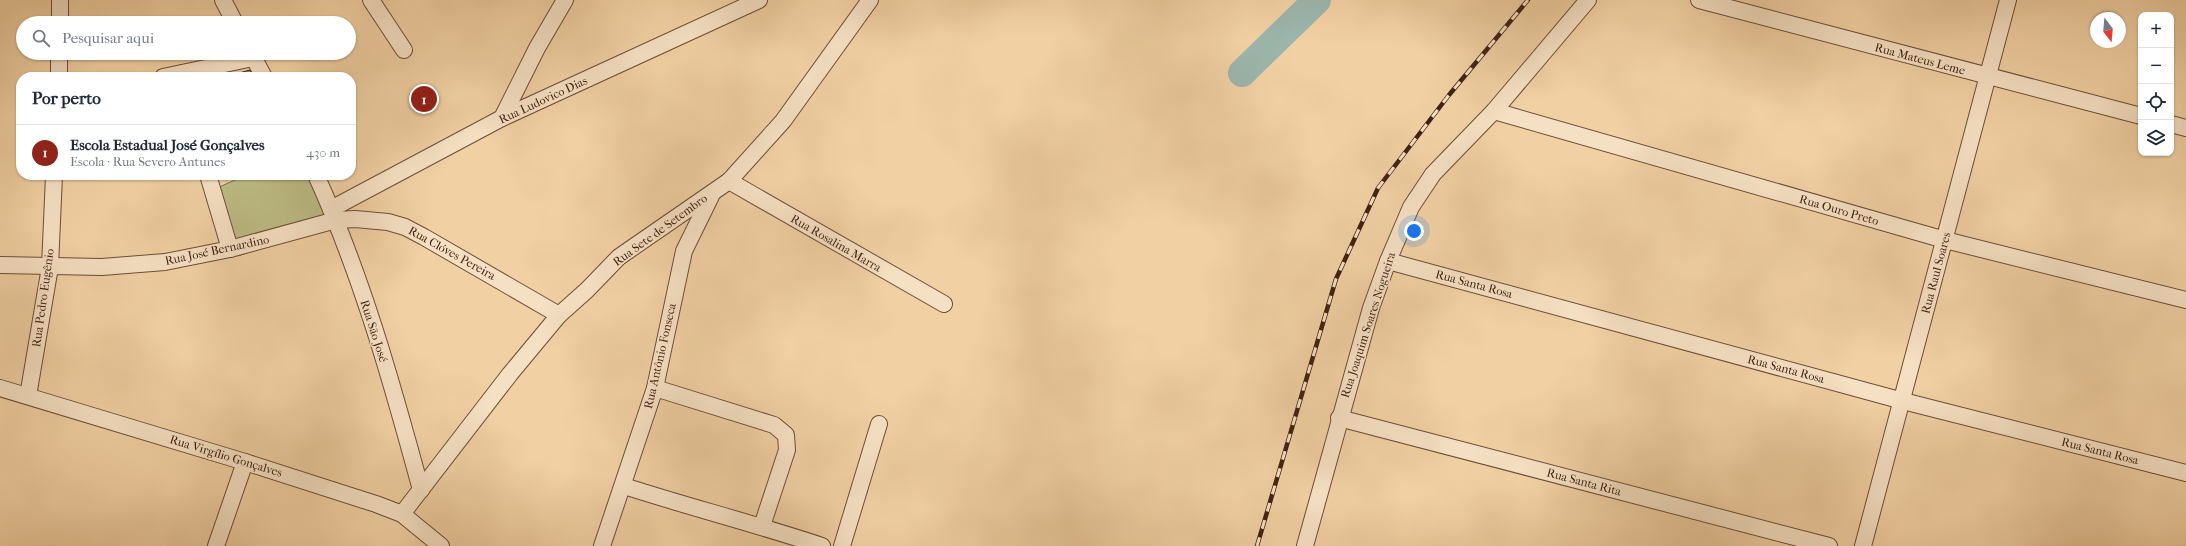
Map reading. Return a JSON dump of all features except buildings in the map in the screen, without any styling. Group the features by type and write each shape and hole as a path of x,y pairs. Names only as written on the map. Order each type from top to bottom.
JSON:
{"street":[{"path":"60,0 60,16"},
{"path":"372,0 404,50"},
{"path":"502,118 537,48 565,0"},
{"name":"Rua Ludovico Dias","path":"333,214 502,118 759,0"},
{"name":"Rua Sete de Setembro","path":"402,514 510,374 559,315 587,290 619,257 729,181 783,121 870,0"},
{"name":"Rua Joaquim Soares Nogueira","path":"1305,546 1339,418 1367,321 1402,225 1420,191 1433,174 1494,111 1588,0"},
{"name":"Rua Mateus Leme","path":"1699,0 2138,115"},
{"name":"Rua Raul Soares","path":"1863,546 1903,401 2008,0"},
{"path":"58,72 59,60"},
{"path":"193,72 235,60"},
{"path":"255,60 261,72"},
{"name":"Rua Ouro Preto","path":"1494,111 1945,240 2186,300"},
{"path":"2174,125 2186,128"},
{"name":"Rua Pedro Eugênio","path":"28,396 50,267 54,180"},
{"path":"209,180 230,249"},
{"name":"Rua São José","path":"318,180 333,214 373,324 420,490"},
{"name":"Rua Rosalina Marra","path":"729,181 944,304"},
{"name":"Rua Antônio Fonseca","path":"602,546 624,486 655,388 684,251 714,192"},
{"name":"Rua José Bernardino","path":"0,265 50,267 144,264 192,258 230,249 333,214"},
{"name":"Rua Clóves Pereira","path":"333,214 374,219 405,227 559,315"},
{"name":"Rua Santa Rosa","path":"1388,261 1903,401 2186,474"},
{"name":"Rua Virgílio Gonçalves","path":"0,388 343,492 402,514 441,546"},
{"path":"655,388 762,421 784,432 787,438 787,450 762,526"},
{"name":"Rua Santa Rita","path":"1339,418 1829,546"},
{"path":"842,546 880,424"},
{"path":"216,546 245,462"},
{"path":"624,486 698,509 762,526 822,546"}],"shaded area":[{"path":"235,180 318,180 336,223 238,256 215,189"}],"waterway":[{"path":"1242,73 1317,0"}],"railway":[{"path":"1257,546 1336,279 1378,188 1449,95 1528,0"}],"place":[{"name":"Escola Estadual José Gonçalves","path":"424,99"}]}
